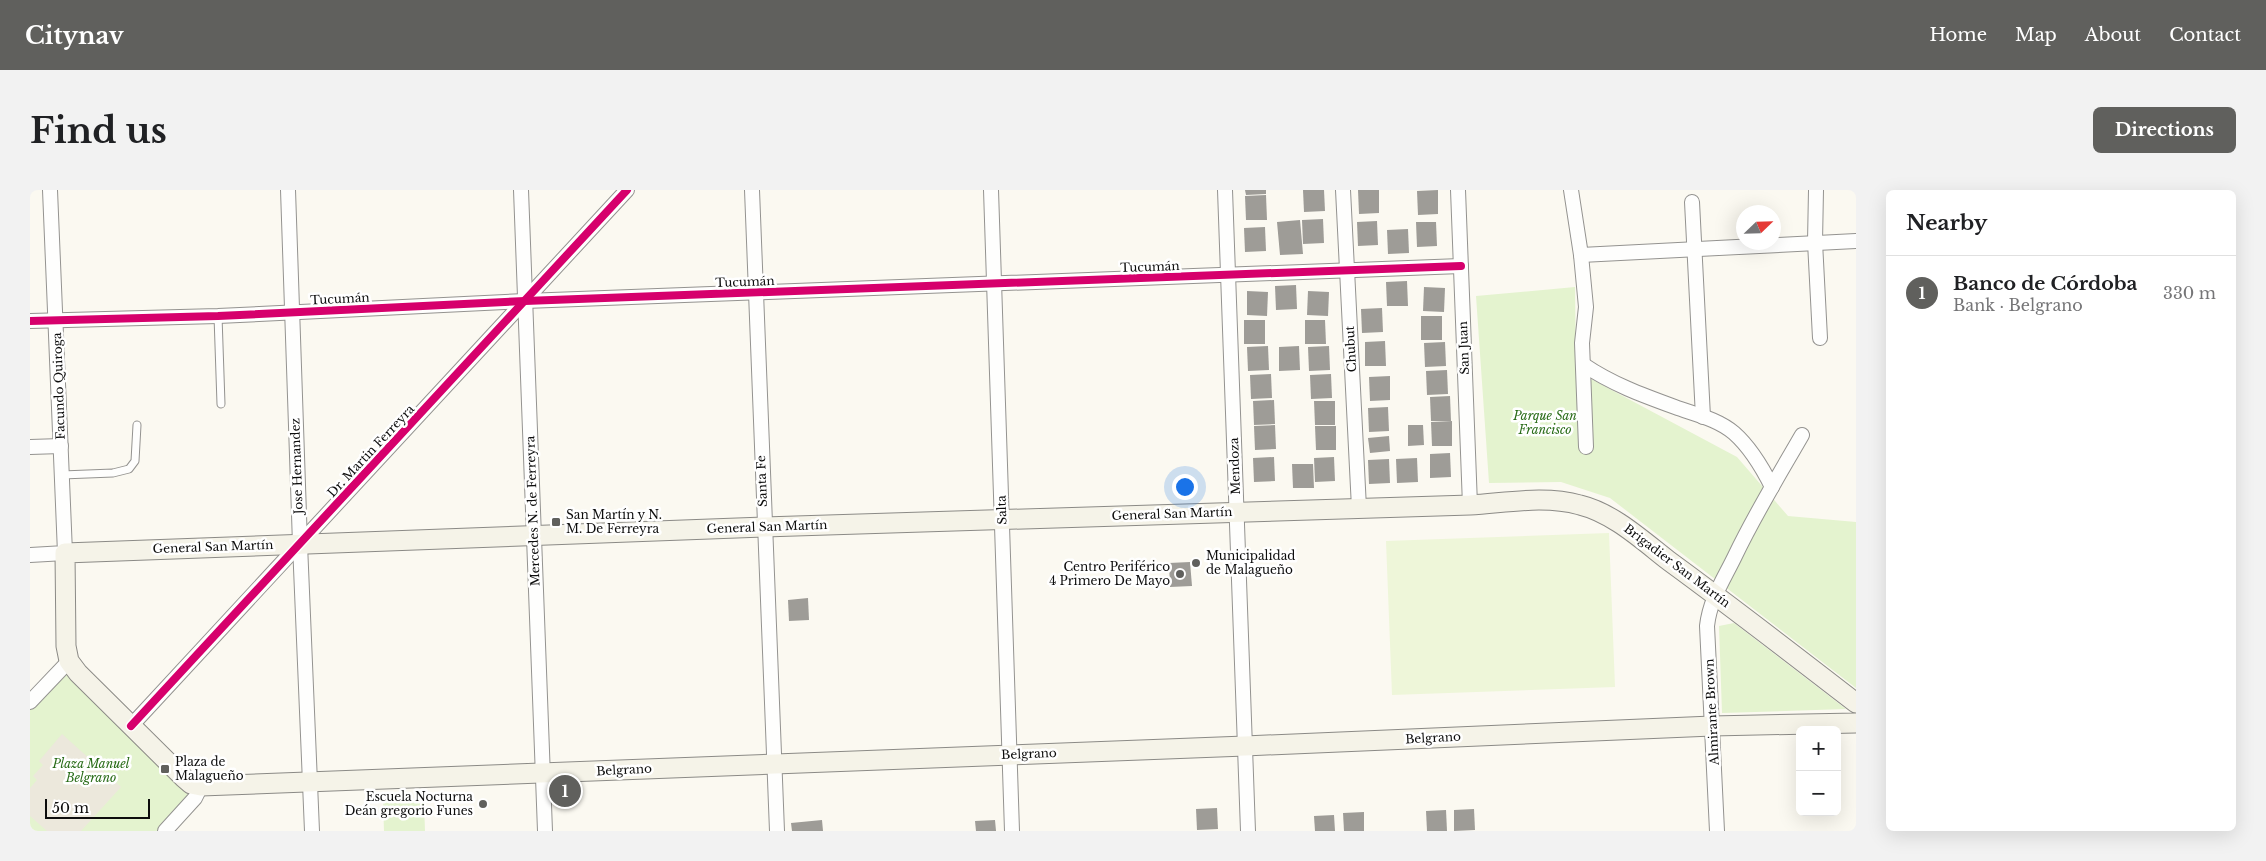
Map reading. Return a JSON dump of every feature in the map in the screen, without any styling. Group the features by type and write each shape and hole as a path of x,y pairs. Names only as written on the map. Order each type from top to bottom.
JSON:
{"main road":[{"name":"Brigadier San Martín","path":"1470,505 1541,500 1580,505 1599,512 1620,524 1715,594 1856,703"},
{"name":"General San Martín","path":"65,553 764,527 1470,505"},
{"path":"65,553 66,646 69,661 78,673 184,778 191,784 201,786"},
{"name":"Belgrano","path":"201,786 1712,726 1856,723"}],"street":[{"name":"Facundo Quiroga","path":"50,190 65,553"},
{"name":"Jose Hernandez","path":"288,190 312,831"},
{"name":"Mercedes N. de Ferreyra","path":"521,190 545,831"},
{"name":"Dr. Martin Ferreyra","path":"131,726 627,190"},
{"name":"Santa Fe","path":"752,190 777,831"},
{"name":"Salta","path":"991,190 1012,831"},
{"name":"Mendoza","path":"1225,190 1248,831"},
{"name":"Chubut","path":"1343,190 1359,508"},
{"name":"San Juan","path":"1458,190 1470,505"},
{"path":"1571,190 1581,254 1586,307 1582,343 1586,447"},
{"path":"1816,190 1815,242 1820,338"},
{"path":"1692,202 1703,417"},
{"path":"1581,254 1856,241"},
{"name":"Tucumán","path":"30,321 218,316 525,301 1347,272 1461,266"},
{"path":"1584,364 1625,389 1716,421 1734,432 1763,468 1772,487"},
{"name":"Almirante Brown","path":"1717,831 1707,626 1709,610 1748,528 1802,435"},
{"path":"30,447 61,446"},
{"path":"30,554 65,553"},
{"path":"30,702 69,661"},
{"path":"165,831 195,798 201,786"}],"lane":[{"path":"218,316 221,404"},
{"path":"62,475 113,473 129,469 135,460 137,426"}],"green space":[{"name":"Parque San Francisco","path":"1575,287 1576,371 1737,457 1788,516 1856,522 1856,688 1610,498 1561,482 1489,483 1476,296"},
{"path":"1609,533 1615,687 1392,695 1386,541"},
{"path":"1734,623 1846,709 1722,713 1719,626"},
{"name":"Plaza Manuel Belgrano","path":"69,661 201,786 165,831 30,831 30,702"},
{"path":"383,800 424,802 425,831 384,831"}],"shaded area":[{"path":"62,734 121,787 81,831 47,831 30,816 30,788 37,780 33,776 43,765 39,761"}],"building":[{"path":"1245,190 1266,190 1266,194 1246,195"},
{"path":"1303,190 1324,190 1325,211 1304,212"},
{"path":"1358,190 1379,190 1379,213 1359,214"},
{"path":"1438,190 1438,214 1418,215 1417,191"},
{"path":"1266,195 1267,220 1246,220 1245,196"},
{"path":"1323,219 1324,243 1303,244 1302,220"},
{"path":"1300,220 1303,254 1280,255 1277,222"},
{"path":"1377,221 1378,245 1358,246 1357,222"},
{"path":"1416,222 1436,222 1437,246 1417,247"},
{"path":"1265,227 1266,251 1245,252 1244,228"},
{"path":"1408,229 1409,253 1388,254 1387,230"},
{"path":"1407,281 1408,306 1387,306 1386,282"},
{"path":"1296,285 1297,309 1276,310 1275,286"},
{"path":"1424,287 1445,288 1444,312 1423,311"},
{"path":"1247,291 1268,292 1267,316 1247,315"},
{"path":"1308,291 1329,292 1328,316 1307,315"},
{"path":"1382,308 1383,332 1362,333 1361,309"},
{"path":"1421,316 1442,316 1442,340 1421,340"},
{"path":"1244,320 1265,320 1265,344 1244,344"},
{"path":"1305,320 1325,320 1326,344 1305,344"},
{"path":"1385,341 1386,366 1365,366 1365,342"},
{"path":"1445,342 1446,366 1425,367 1424,343"},
{"path":"1268,346 1269,370 1248,371 1247,347"},
{"path":"1299,346 1300,370 1279,371 1279,347"},
{"path":"1329,346 1330,370 1309,371 1308,347"},
{"path":"1447,370 1448,394 1427,395 1426,371"},
{"path":"1271,374 1272,398 1251,399 1250,375"},
{"path":"1331,374 1332,398 1311,399 1310,375"},
{"path":"1390,376 1390,400 1370,401 1369,377"},
{"path":"1450,396 1451,421 1431,421 1430,397"},
{"path":"1274,400 1275,424 1254,425 1253,401"},
{"path":"1314,401 1335,401 1335,425 1315,425"},
{"path":"1388,407 1389,431 1369,432 1368,408"},
{"path":"1452,421 1452,446 1432,446 1431,422"},
{"path":"1275,425 1276,449 1255,450 1254,426"},
{"path":"1408,425 1423,425 1424,445 1408,446"},
{"path":"1315,426 1336,426 1336,450 1316,450"},
{"path":"1389,436 1390,451 1370,453 1368,438"},
{"path":"1450,453 1451,477 1430,478 1430,454"},
{"path":"1274,457 1275,481 1254,482 1253,458"},
{"path":"1334,457 1335,481 1315,482 1314,458"},
{"path":"1417,458 1418,482 1397,483 1396,459"},
{"path":"1389,459 1390,483 1369,484 1368,460"},
{"path":"1292,464 1313,464 1314,488 1293,488"},
{"name":"Centro Periférico 4 Primero De Mayo","path":"1190,562 1192,586 1170,587 1169,563"},
{"path":"808,598 809,620 789,621 788,600"},
{"path":"1217,808 1218,829 1197,830 1196,809"},
{"path":"1474,809 1475,830 1454,831 1454,810"},
{"path":"1446,810 1447,831 1427,831 1426,811"},
{"path":"1364,812 1364,831 1344,831 1343,813"},
{"path":"1334,815 1335,831 1315,831 1314,816"},
{"path":"822,820 823,831 792,831 791,823"},
{"path":"995,820 996,831 976,831 975,821"}],"cycle path":[{"path":"131,726 627,190"},
{"path":"30,321 218,316 525,301 1461,266"}],"place":[{"name":"San Martín y N. M. De Ferreyra","path":"556,522"},
{"name":"Municipalidad de Malagueño","path":"1196,563"},
{"name":"Centro Periférico 4 Primero De Mayo","path":"1180,574"},
{"name":"Plaza de Malagueño","path":"165,769"},
{"name":"Banco de Córdoba","path":"565,791"},
{"name":"Escuela Nocturna Deán gregorio Funes","path":"483,804"}]}
